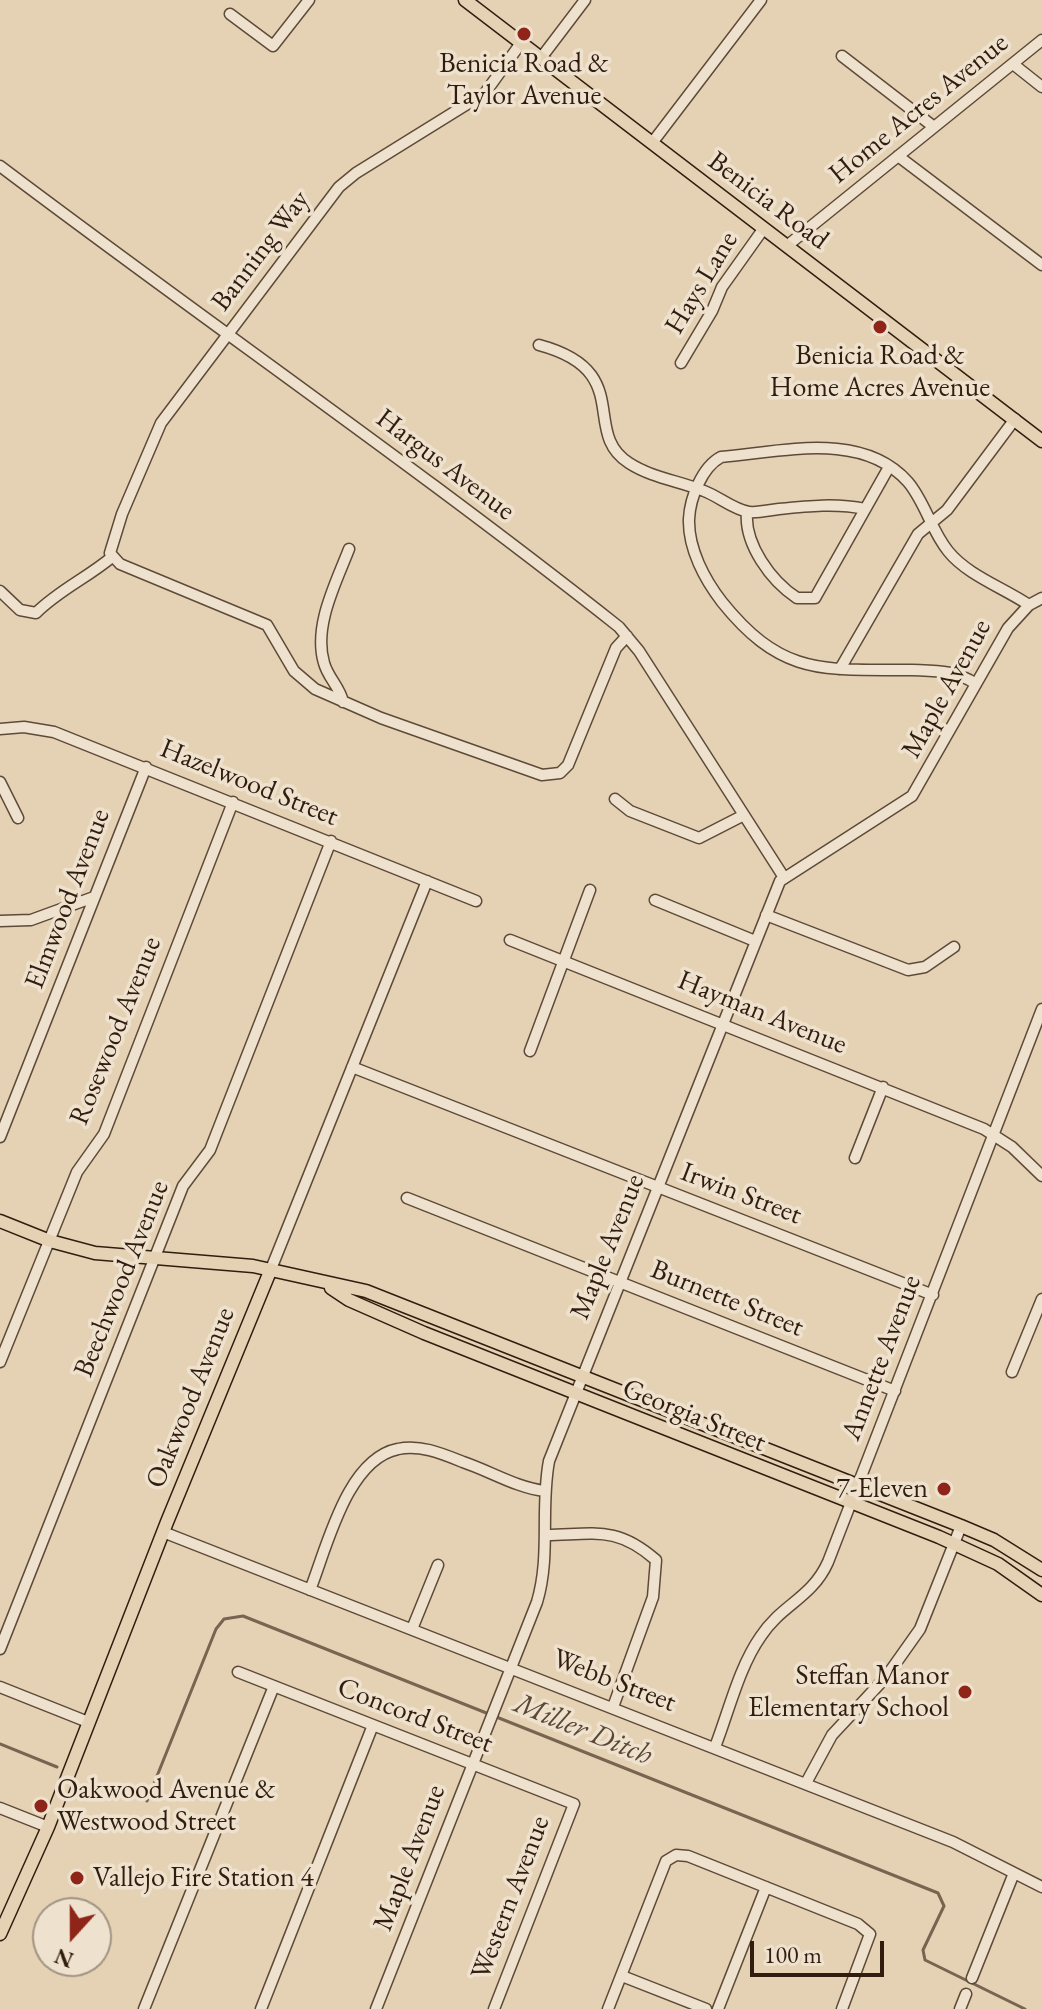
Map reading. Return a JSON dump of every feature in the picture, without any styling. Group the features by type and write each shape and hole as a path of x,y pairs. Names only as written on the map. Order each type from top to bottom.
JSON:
{"main road":[{"name":"Benicia Road","path":"465,0 1042,441"},
{"name":"Georgia Street","path":"0,1221 50,1241 95,1253 271,1269 366,1291 961,1526 994,1540 1041,1567"},
{"name":"Oakwood Avenue","path":"0,1934 48,1827 163,1532 271,1269"},
{"name":"Georgia Street","path":"325,1283 362,1306 575,1395 955,1544 998,1564 1042,1595"}],"street":[{"path":"230,14 273,46 309,0"},
{"path":"541,58 585,0"},
{"path":"652,143 761,0"},
{"name":"Home Acres Avenue","path":"788,245 1042,40"},
{"name":"Banning Way","path":"111,553 161,423 339,187 356,173 485,93 521,43"},
{"path":"842,56 934,127"},
{"path":"1013,64 1042,87"},
{"path":"898,156 1042,265"},
{"name":"Hargus Avenue","path":"0,166 361,430 627,636 783,876"},
{"name":"Hays Lane","path":"681,363 712,311 722,287 764,228"},
{"path":"539,345 570,357 596,380 601,391 609,438 620,456 643,470 696,488 747,512 819,505 865,509"},
{"path":"840,669 918,534 947,510 1015,419"},
{"path":"976,684 950,671 807,667 781,656 745,628 721,600 701,569 688,529 696,488 712,462 721,457 839,448 861,452 889,467 908,483 949,553 1029,605"},
{"path":"747,512 749,534 758,555 791,594 806,601 815,598 889,467"},
{"path":"343,702 324,664 323,635 327,604 349,549"},
{"path":"0,591 20,610 36,613 48,599 94,574 111,553 267,625 294,671 315,689 533,773 552,775 564,770 616,648 627,636"},
{"name":"Maple Avenue","path":"376,2009 544,1577 547,1535 545,1491 549,1461 783,876 887,815 912,796 1008,628 1029,605 1042,598"},
{"name":"Hazelwood Street","path":"0,729 24,727 54,732 476,901"},
{"name":"Elmwood Avenue","path":"0,1137 146,767"},
{"path":"0,782 18,818"},
{"path":"615,799 630,811 699,838 744,815"},
{"name":"Rosewood Avenue","path":"0,1362 77,1172 104,1134 233,802"},
{"name":"Beechwood Avenue","path":"0,1649 183,1186 210,1150 331,841"},
{"name":"Oakwood Avenue","path":"271,1269 427,881"},
{"path":"530,1051 590,890"},
{"path":"0,921 31,920 94,897"},
{"path":"655,900 755,941"},
{"path":"766,915 908,970 925,967 954,947"},
{"name":"Hayman Avenue","path":"510,940 883,1087 994,1135 1042,1176"},
{"name":"Annette Avenue","path":"715,1747 761,1636 820,1579 1042,1009"},
{"name":"Irwin Street","path":"352,1067 933,1295"},
{"path":"855,1158 883,1087"},
{"name":"Burnette Street","path":"407,1198 895,1391"},
{"path":"1012,1372 1042,1299"},
{"path":"310,1590 350,1490 364,1467 385,1452 400,1448 425,1448 545,1491"},
{"path":"806,1783 832,1735 886,1677 916,1637 961,1526"},
{"name":"Webb Street","path":"163,1532 953,1842 1042,1887"},
{"path":"547,1535 618,1534 635,1542 656,1560 653,1597 613,1707"},
{"path":"412,1629 438,1565"},
{"name":"Concord Street","path":"238,1672 574,1804"},
{"path":"144,2009 274,1686"},
{"path":"0,1687 88,1722"},
{"path":"261,2009 373,1725"},
{"name":"Western Avenue","path":"494,2009 574,1804"},
{"path":"0,1808 48,1827"},
{"path":"608,2009 666,1861 676,1855 688,1856 858,1924 870,1934 842,2009"},
{"path":"972,1978 1014,1873"},
{"path":"718,2009 766,1887"},
{"path":"622,1976 706,2009"},
{"path":"960,2009 966,1994"}],"waterway":[{"name":"Miller Ditch","path":"147,1801 216,1629 224,1619 243,1616 938,1893 944,1906 923,1950 925,1960 1025,2009"},
{"name":"Miller Ditch","path":"0,1744 57,1767"}],"place":[{"name":"Benicia Road & Taylor Avenue","path":"524,34"},
{"name":"Benicia Road & Home Acres Avenue","path":"880,327"},
{"name":"7-Eleven","path":"944,1489"},
{"name":"Steffan Manor Elementary School","path":"965,1692"},
{"name":"Oakwood Avenue & Westwood Street","path":"41,1806"},
{"name":"Vallejo Fire Station 4","path":"77,1878"}]}
